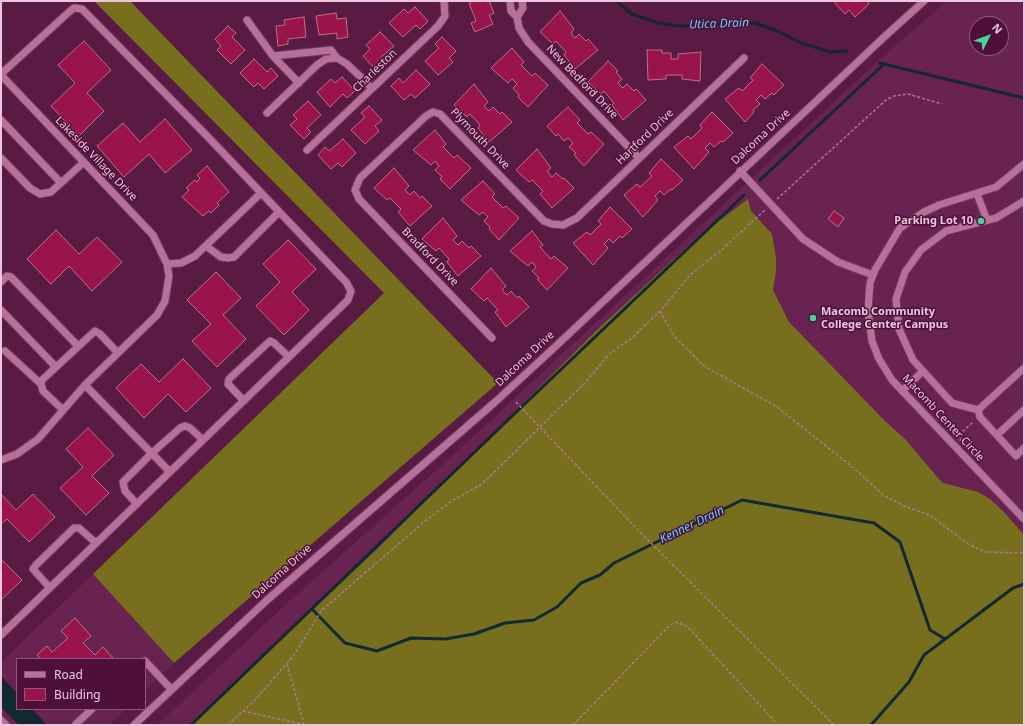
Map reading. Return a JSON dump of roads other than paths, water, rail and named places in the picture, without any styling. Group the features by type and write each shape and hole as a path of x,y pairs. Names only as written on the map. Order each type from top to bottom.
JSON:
{"street":[{"name":"Charleston","path":"308,150 438,26 445,16 444,1"},
{"name":"New Bedford Drive","path":"510,1 511,11 517,17 519,28 528,42 639,158"},
{"path":"517,17 523,8 522,1"},
{"name":"Dalcoma Drive","path":"134,725 299,571 499,398 924,1"},
{"path":"1,635 348,300 351,291 346,282 82,9 74,8 68,12 2,77"},
{"path":"247,20 273,56 299,83"},
{"path":"273,56 331,50 337,58 347,64 372,88"},
{"path":"267,113 317,65 326,59 337,58"},
{"name":"Hartford Drive","path":"558,225 563,225 577,218 744,58"},
{"name":"Lakeside Village Drive","path":"1,460 17,454 38,439 84,385 157,315 165,301 168,288 167,264 153,236 2,77"},
{"name":"Plymouth Drive","path":"355,190 360,178 426,116 433,112 440,114 544,221 558,225"},
{"path":"1,120 62,183"},
{"path":"1,158 34,191 40,194 51,192 84,162"},
{"name":"Macomb Center Circle","path":"1024,164 996,188 939,205 924,212 900,228 873,275 868,310 872,341 879,358 892,380 1024,519"},
{"path":"740,172 803,239 838,262 873,275"},
{"name":"Bradford Drive","path":"355,190 359,199 492,338"},
{"path":"167,264 181,263 195,256 261,193"},
{"path":"978,194 987,220"},
{"path":"978,410 952,403 914,360 899,329 896,299 905,272 921,250 946,231 996,218 1024,201"},
{"path":"206,246 221,257 234,257 279,212"},
{"path":"1,282 7,276 10,277 78,346"},
{"path":"1,310 56,367"},
{"path":"41,384 56,367 94,331 100,334 118,353"},
{"path":"244,400 228,384 229,379 270,341 289,357"},
{"path":"5,351 41,384 43,391 62,409"},
{"path":"978,410 1024,368"},
{"path":"902,391 923,371"},
{"path":"84,385 170,472"},
{"path":"978,410 980,417 1016,456 1024,448"},
{"path":"997,435 1024,410"},
{"path":"137,504 125,491 124,482 152,453 180,428 185,426 190,428 203,440"},
{"path":"50,588 33,569 41,559 74,528 79,528 96,543"},
{"path":"146,662 171,689"},
{"path":"77,725 76,724 91,710"},
{"path":"1,720 6,725"}],"water":[{"path":"1,676 16,692 16,710 33,710 47,725 19,725 1,707"}],"waterway":[{"name":"Utica Drain","path":"616,1 632,14 658,23 679,26 755,23 775,30 801,43 830,52 847,51"},
{"name":"Utica Drain","path":"880,63 1024,98"},
{"path":"760,180 884,64"},
{"path":"191,725 744,195"},
{"name":"Kenner Drain","path":"312,609 345,643 377,651 411,638 445,639 474,634 505,623 534,620 557,607 581,583 600,575 614,563 742,500 874,523 900,542 930,630 945,639"},
{"path":"871,725 909,682 924,655 1013,588 1024,584"}],"place":[{"name":"Parking Lot 10","path":"981,221"},
{"name":"Macomb Community College Center Campus","path":"813,318"}]}
